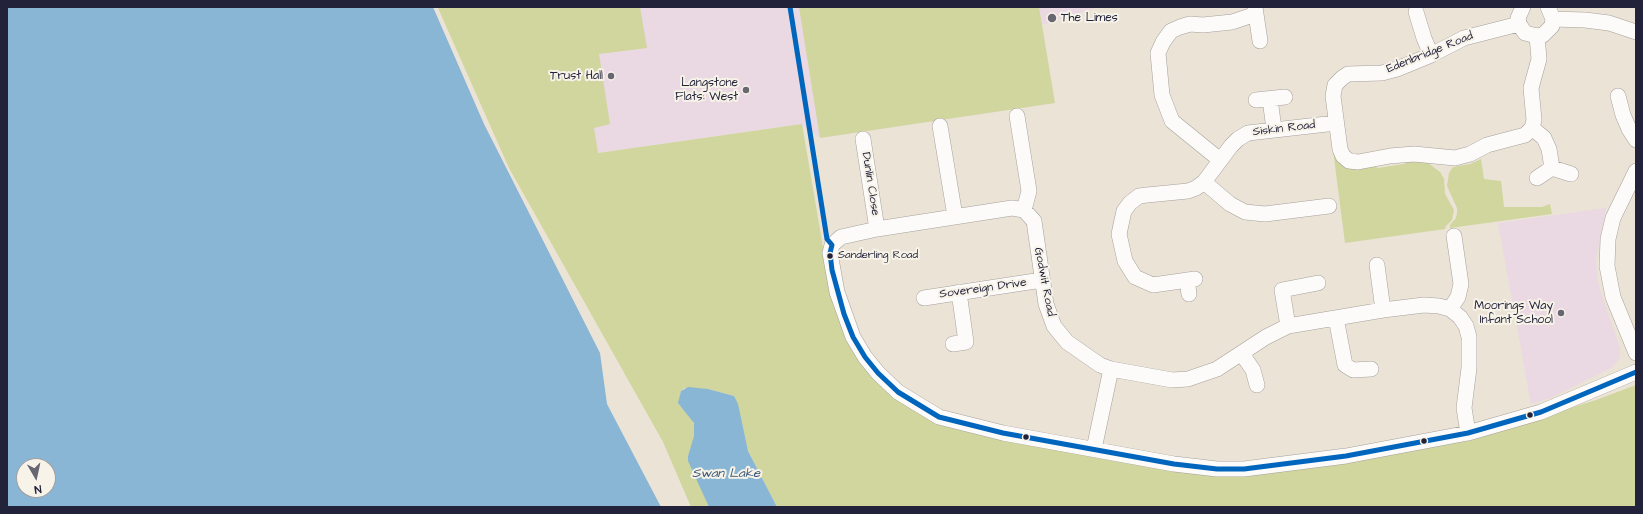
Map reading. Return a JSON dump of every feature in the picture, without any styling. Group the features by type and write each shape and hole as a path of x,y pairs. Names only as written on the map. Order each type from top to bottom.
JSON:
{"street":[{"path":"1523,7 1518,18 1519,24 1525,33 1536,36 1543,35 1549,30 1551,13 1609,24 1636,32"},
{"path":"1220,160 1172,121 1165,104 1159,77 1158,53 1163,42 1171,31 1190,24 1203,25 1232,22 1255,10 1260,42"},
{"path":"1416,12 1431,55"},
{"name":"Edenbridge Road","path":"1519,24 1464,38 1431,55 1397,69 1382,73 1348,74 1335,85 1333,96 1336,123 1340,149 1343,156 1349,161 1358,162 1403,155 1455,158 1487,145 1525,135 1532,128"},
{"path":"1536,36 1539,59 1531,88 1534,120 1532,128 1544,138 1552,168"},
{"path":"1618,96 1628,129 1636,140"},
{"path":"1274,129 1263,100 1285,97"},
{"path":"1016,116 1029,191 1024,210 1012,208 877,229 841,237 832,245 830,253 837,292 853,337 865,357 878,374 898,392 939,416 973,427 1174,464 1217,469 1244,469 1362,453 1468,432 1541,412 1636,372"},
{"name":"Siskin Road","path":"1190,284 1153,285 1135,276 1125,261 1121,248 1120,225 1124,212 1130,203 1139,196 1188,191 1204,182 1238,139 1248,133 1336,123"},
{"path":"940,126 955,216"},
{"name":"Dunlin Close","path":"863,139 877,229"},
{"path":"1552,168 1571,174"},
{"path":"1537,178 1552,168"},
{"path":"1636,171 1613,218 1608,239 1607,266 1613,297 1636,353"},
{"path":"1204,182 1230,204 1245,212 1313,215 1329,206"},
{"name":"Godwit Road","path":"1024,210 1034,221 1042,280 1049,315 1060,335 1078,352 1100,365 1111,369 1172,380 1188,379 1218,369 1288,326 1383,310 1424,306 1450,309"},
{"path":"1454,236 1461,284 1458,297 1450,309 1460,317 1466,326 1468,336 1469,368 1464,408 1468,432"},
{"path":"1376,265 1383,310"},
{"name":"Sovereign Drive","path":"924,298 1042,280"},
{"path":"1288,326 1282,290 1318,283"},
{"path":"952,344 966,342 959,292"},
{"path":"1336,318 1342,368 1353,370 1371,368"},
{"path":"1242,354 1252,370 1257,385"},
{"path":"1094,449 1111,369"}],"shaded area":[{"path":"475,7 1098,7 1042,25 1055,103 820,138 801,124 576,156"},
{"name":"Moorings Way Infant School","path":"1606,208 1596,259 1598,283 1620,348 1620,357 1613,367 1551,398 1531,404 1498,223"}],"green space":[{"path":"640,7 647,48 599,54 610,124 594,128 598,153 802,124 825,259 843,329 903,402 1203,473 1471,439 1596,400 1636,385 1636,507 777,507 748,451 734,396 708,389 684,388 681,391 679,403 692,418 695,428 693,442 688,456 709,507 691,507 663,442 509,168 438,8"},
{"path":"799,7 1039,7 1055,103 820,138"},
{"path":"1333,150 1378,168 1404,164 1408,161 1424,160 1440,172 1444,179 1445,194 1454,210 1452,220 1445,229 1345,243"},
{"path":"1481,159 1484,179 1501,181 1504,207 1542,207 1550,204 1552,214 1450,228 1450,225 1456,218 1457,208 1447,186 1449,173 1453,167 1470,164"}],"water":[{"path":"7,7 433,7 484,124 600,353 607,404 661,507 7,507"},
{"name":"Swan Lake","path":"688,387 708,389 734,396 738,404 748,451 777,507 709,507 688,461 694,436 694,423 678,403 681,391"}],"transit line":[{"path":"790,7 827,239 832,245 830,253 832,270 844,314 853,337 865,357 878,373 898,392 939,417 1003,433 1174,464 1217,469 1244,469 1346,456 1468,433 1541,412 1636,372"}],"place":[{"name":"The Limes","path":"1052,18"},
{"name":"Trust Hall","path":"611,76"},
{"name":"Langstone Flats: West","path":"746,90"},
{"name":"Sanderling Road","path":"830,256"},
{"name":"Moorings Way Infant School","path":"1561,313"}]}
